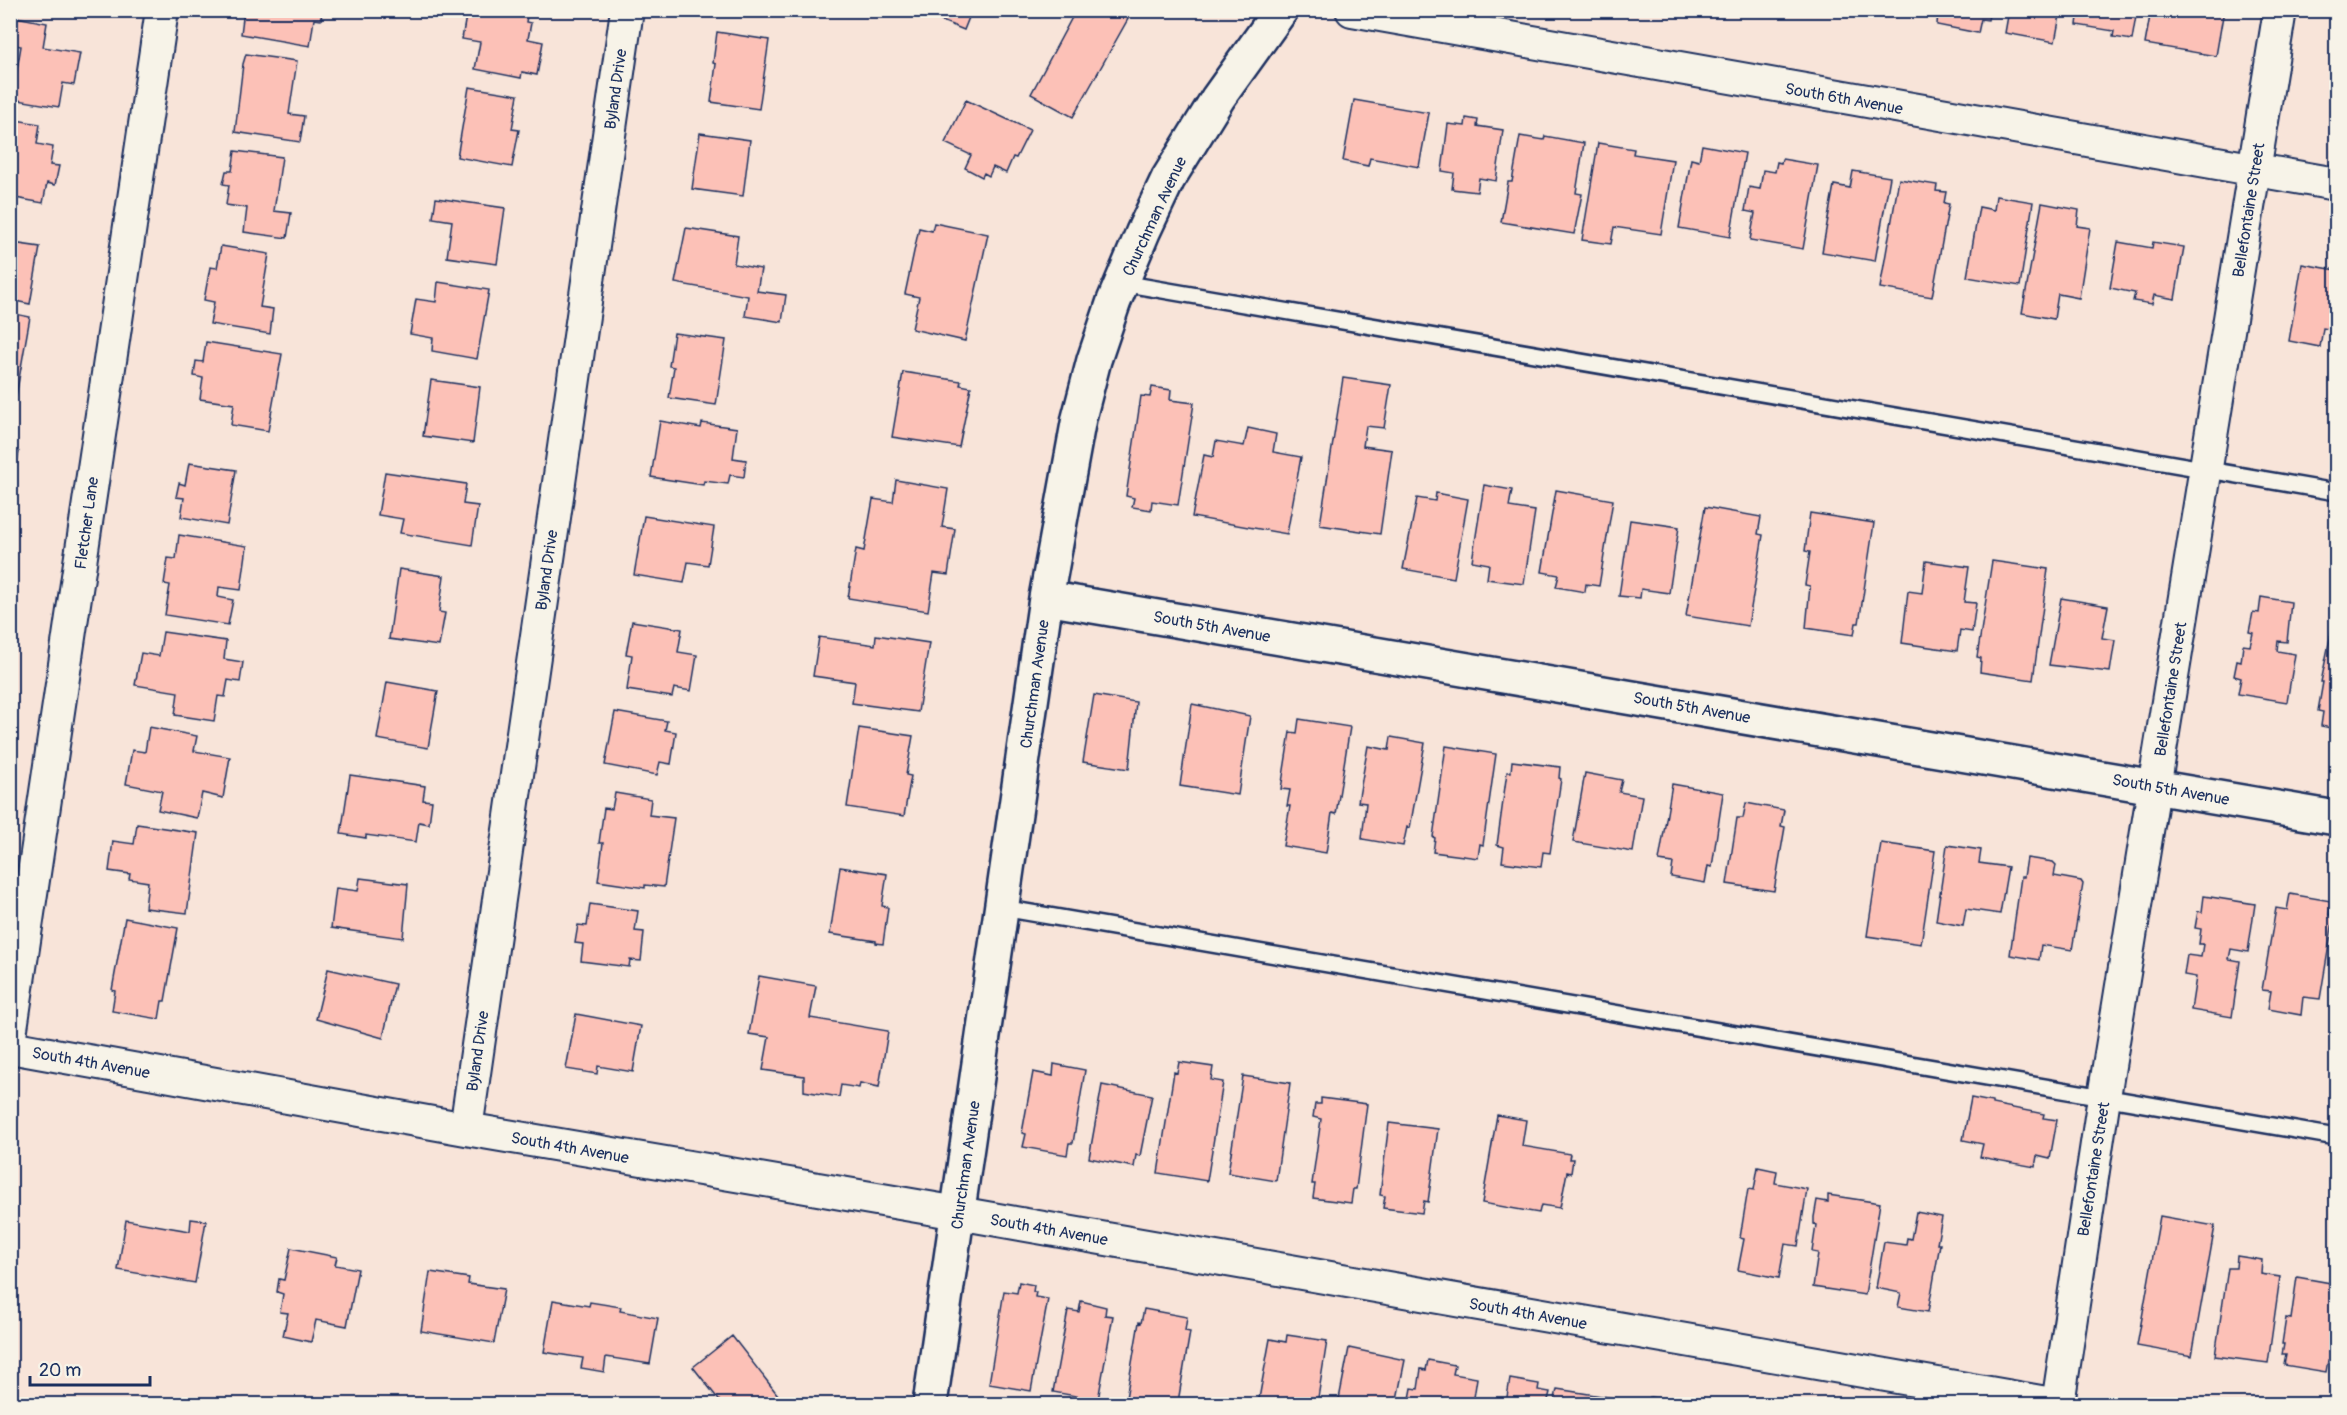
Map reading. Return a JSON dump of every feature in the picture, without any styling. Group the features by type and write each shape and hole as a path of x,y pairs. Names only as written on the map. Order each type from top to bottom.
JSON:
{"street":[{"name":"Fletcher Lane","path":"10,1035 162,10"},
{"name":"Byland Drive","path":"466,1130 627,10"},
{"name":"Churchman Avenue","path":"930,1404 1046,598 1079,418 1094,360 1143,232 1182,154 1218,98 1281,10"},
{"name":"South 6th Avenue","path":"1352,10 2337,184"},
{"name":"Bellefontaine Street","path":"2058,1404 2104,1097 2280,10"},
{"name":"South 5th Avenue","path":"1046,598 2337,818"},
{"name":"South 4th Avenue","path":"10,1047 466,1130 958,1213 2052,1404"}],"lane":[{"path":"1122,283 2337,492"},
{"path":"1002,908 2337,1137"}],"building":[{"path":"244,10 256,12 256,10 322,10 321,20 314,19 310,46 241,34"},
{"path":"467,10 528,10 526,22 531,23 528,39 543,42 537,75 522,72 521,78 475,69 480,42 462,39"},
{"path":"926,10 972,10 964,30 925,14"},
{"path":"1076,10 1133,10 1073,117 1031,94"},
{"path":"1870,10 1899,10 1897,17"},
{"path":"1938,10 1990,10 1988,20 1981,19 1978,33 1937,25"},
{"path":"2009,10 2061,10 2055,42 2005,33"},
{"path":"2079,10 2137,10 2132,40 2113,37 2114,31 2077,25"},
{"path":"2151,10 2224,10 2216,56 2145,44"},
{"path":"11,16 47,23 43,47 80,53 74,85 63,83 59,107 12,99 21,46 10,44"},
{"path":"717,32 769,40 759,109 711,102"},
{"path":"246,54 297,61 289,114 304,116 300,142 235,132"},
{"path":"469,87 518,95 512,129 519,130 512,167 457,157"},
{"path":"966,100 1030,130 1006,173 993,167 989,176 984,173 982,177 965,168 971,155 945,143"},
{"path":"1354,100 1429,113 1419,167 1370,158 1368,166 1343,161"},
{"path":"1466,118 1478,120 1477,126 1503,130 1496,181 1479,178 1477,192 1452,189 1454,173 1442,171 1448,124 1465,126"},
{"path":"10,119 40,124 37,144 53,147 50,165 59,166 55,185 47,183 43,203 10,197"},
{"path":"700,133 750,140 743,196 692,189"},
{"path":"1520,136 1544,140 1545,136 1584,143 1576,193 1582,194 1574,234 1501,222 1508,182 1512,182"},
{"path":"1598,143 1634,149 1633,154 1673,160 1661,234 1614,227 1611,244 1582,240"},
{"path":"1702,145 1745,153 1730,237 1679,228 1691,159 1699,161"},
{"path":"235,151 282,157 274,211 291,213 287,238 244,232 247,208 226,205 229,185 223,184 226,171 232,171"},
{"path":"1782,159 1818,165 1803,249 1750,240 1755,213 1745,211 1749,187 1760,189 1763,170 1775,172 1777,162 1781,163"},
{"path":"1853,171 1890,177 1875,261 1822,252 1834,185 1850,188"},
{"path":"1899,179 1937,185 1936,191 1946,192 1944,203 1949,204 1932,297 1880,288"},
{"path":"1996,196 2033,202 2020,286 1967,277 1979,207 1994,210"},
{"path":"436,198 505,208 497,264 447,257 452,221 433,218"},
{"path":"2042,203 2079,210 2077,226 2090,228 2079,298 2058,294 2054,319 2022,313"},
{"path":"10,219 17,220 13,243 40,247 30,304 10,300"},
{"path":"934,223 988,234 965,341 912,329 919,297 905,294 919,228 932,231"},
{"path":"686,228 738,236 734,264 761,269 757,291 786,295 782,322 745,316 748,296 675,283"},
{"path":"2118,242 2152,248 2153,242 2184,247 2175,299 2154,295 2152,304 2133,301 2135,293 2110,288"},
{"path":"221,246 269,254 260,307 273,309 270,334 210,324 214,302 204,300 210,267 217,268"},
{"path":"2302,264 2336,270 2336,330 2323,328 2320,347 2289,341"},
{"path":"438,282 489,290 477,359 432,351 433,338 410,334 416,299 436,302"},
{"path":"10,313 30,317 16,396 10,395"},
{"path":"674,333 726,340 716,405 669,398 674,367 669,366"},
{"path":"206,342 282,354 268,431 231,425 234,404 200,399 203,378 194,376 196,361 203,362"},
{"path":"903,372 961,381 960,385 971,387 959,447 892,437"},
{"path":"1343,378 1391,385 1384,428 1366,426 1363,446 1392,450 1380,534 1320,525"},
{"path":"431,380 480,387 473,443 423,436"},
{"path":"1152,387 1171,390 1170,400 1194,403 1178,505 1152,501 1151,510 1132,507 1134,498 1126,496 1141,396 1150,397"},
{"path":"660,421 701,428 702,423 737,428 733,458 746,460 744,477 730,475 728,484 704,481 703,485 651,477"},
{"path":"1248,428 1276,434 1273,452 1301,457 1287,534 1192,517 1204,455 1213,457 1216,441 1244,446"},
{"path":"10,451 19,452 13,483 10,483"},
{"path":"189,463 236,470 227,525 181,517 184,498 176,497 179,483 185,485"},
{"path":"385,472 466,484 463,504 478,506 472,545 400,533 403,519 378,515"},
{"path":"896,480 948,489 942,527 955,529 948,575 934,573 928,611 848,598 856,549 864,551 873,499 893,502"},
{"path":"1484,485 1512,490 1509,507 1535,511 1524,584 1487,579 1489,564 1472,561"},
{"path":"1556,490 1613,500 1599,586 1586,584 1585,592 1556,587 1559,575 1542,572"},
{"path":"1436,493 1468,499 1454,578 1403,569 1417,498 1435,501"},
{"path":"1705,507 1761,517 1758,534 1763,535 1748,626 1686,616"},
{"path":"1810,513 1874,523 1859,623 1856,623 1854,635 1806,628 1810,586 1805,585 1810,552 1805,551"},
{"path":"644,516 714,527 708,565 688,562 684,583 634,575"},
{"path":"1630,520 1679,527 1669,593 1641,589 1640,598 1619,596"},
{"path":"179,535 247,546 241,590 219,587 218,597 233,600 228,625 165,615 170,585 164,584 168,558 176,559"},
{"path":"1926,561 1969,567 1964,602 1976,603 1972,632 1960,630 1957,651 1902,643 1908,591 1922,593"},
{"path":"1992,561 2048,569 2033,680 1980,672 1981,658 1977,657"},
{"path":"399,569 444,576 439,612 445,613 439,646 389,639"},
{"path":"2261,597 2291,602 2287,642 2278,641 2277,651 2295,654 2287,702 2238,694 2241,678 2234,676 2237,661 2241,662 2243,645 2250,646 2253,633 2249,632 2253,612 2259,613"},
{"path":"2061,598 2108,606 2102,638 2115,640 2110,672 2049,665"},
{"path":"2336,609 2336,729 2321,726 2323,712 2318,711 2323,682 2321,682"},
{"path":"632,621 682,629 678,652 697,655 691,691 674,688 672,697 627,690 632,655 626,654"},
{"path":"163,632 226,641 224,659 243,662 240,682 228,680 225,697 218,696 214,721 175,715 178,692 135,685 141,653 159,656"},
{"path":"876,635 929,643 918,712 852,703 855,682 813,676 819,637 875,645"},
{"path":"387,682 438,691 428,748 377,739"},
{"path":"1094,695 1136,702 1129,769 1083,762"},
{"path":"1192,704 1250,716 1238,795 1180,786"},
{"path":"615,712 667,721 665,730 676,732 671,764 660,762 657,775 605,765"},
{"path":"1299,719 1350,727 1336,814 1332,813 1326,853 1283,846 1290,806 1287,806 1290,790 1281,789 1290,732 1297,733"},
{"path":"149,727 197,736 194,751 230,757 223,798 202,793 197,818 158,810 162,791 126,784 132,750 145,752"},
{"path":"859,728 913,736 906,775 911,776 904,816 847,807"},
{"path":"1391,737 1425,743 1410,828 1407,827 1403,846 1362,839 1366,803 1358,802 1368,746 1389,750"},
{"path":"1446,746 1496,754 1483,845 1480,844 1478,858 1433,852 1435,838 1433,837"},
{"path":"1512,761 1560,767 1559,778 1561,779 1550,853 1543,852 1541,867 1502,862 1504,847 1497,845 1507,772 1511,772"},
{"path":"1585,773 1622,780 1619,792 1642,796 1633,852 1573,842"},
{"path":"350,775 425,786 423,800 432,801 429,824 419,822 416,842 341,834"},
{"path":"1672,784 1723,793 1712,867 1708,866 1705,883 1671,877 1673,863 1659,861"},
{"path":"615,793 651,799 649,815 674,818 664,887 645,885 645,888 598,881 603,843 599,843 604,808 612,809"},
{"path":"1746,803 1784,810 1781,826 1785,827 1774,891 1727,884 1737,818 1743,818"},
{"path":"137,824 198,833 187,913 145,908 148,882 129,879 130,874 109,871 113,841 134,844"},
{"path":"1881,843 1935,851 1921,944 1867,936"},
{"path":"1947,845 1981,850 1979,863 2008,867 2000,914 1966,909 1963,926 1936,921"},
{"path":"2027,858 2053,862 2056,865 2054,876 2081,881 2083,884 2072,950 2041,945 2039,960 2010,955 2021,877 2024,877"},
{"path":"840,867 887,874 882,906 888,907 883,944 830,934"},
{"path":"360,878 408,884 403,938 331,928 336,888 358,891"},
{"path":"2290,894 2331,901 2329,915 2334,915 2320,999 2303,997 2301,1015 2268,1009 2271,991 2262,990 2276,908 2287,910"},
{"path":"2204,896 2255,904 2248,952 2231,949 2229,959 2240,961 2232,1017 2191,1010 2196,977 2184,975 2187,955 2201,957 2203,944 2199,944 2201,929 2195,928 2198,911 2202,912"},
{"path":"590,904 638,911 635,931 644,932 641,961 630,960 629,967 581,961 583,944 575,943 578,925 587,926"},
{"path":"125,918 178,928 165,1001 162,1001 159,1019 112,1011 115,991 112,990"},
{"path":"328,969 395,984 383,1038 316,1019"},
{"path":"759,976 816,986 810,1018 888,1031 879,1087 860,1083 859,1088 841,1085 839,1097 804,1091 804,1076 763,1070 769,1037 749,1034"},
{"path":"576,1014 641,1026 633,1072 598,1066 597,1074 566,1069"},
{"path":"1179,1062 1213,1067 1211,1080 1223,1082 1207,1181 1158,1173 1174,1072 1177,1073"},
{"path":"1054,1064 1085,1070 1073,1143 1069,1143 1067,1155 1023,1147 1026,1134 1022,1133 1033,1072 1053,1076"},
{"path":"1243,1076 1290,1083 1276,1181 1228,1173"},
{"path":"1102,1085 1152,1095 1140,1156 1136,1155 1134,1167 1089,1158"},
{"path":"1321,1098 1367,1104 1356,1189 1353,1189 1351,1203 1313,1198 1315,1184 1312,1184 1321,1119 1313,1117 1315,1104 1321,1104"},
{"path":"1971,1098 2044,1114 2043,1118 2057,1120 2050,1159 2037,1156 2035,1167 1980,1157 1983,1144 1963,1140"},
{"path":"1497,1115 1526,1120 1522,1146 1570,1154 1569,1159 1573,1159 1571,1173 1567,1172 1560,1208 1541,1205 1539,1213 1482,1203"},
{"path":"1389,1123 1438,1129 1428,1202 1424,1201 1422,1213 1383,1208 1385,1196 1380,1195"},
{"path":"1758,1167 1777,1171 1775,1183 1807,1189 1798,1246 1785,1244 1779,1278 1738,1270 1744,1239 1740,1238 1748,1189 1754,1190"},
{"path":"1828,1195 1880,1203 1865,1295 1813,1287 1818,1253 1812,1252 1816,1225 1814,1217 1817,1200 1828,1202"},
{"path":"1916,1212 1942,1217 1937,1244 1940,1244 1928,1312 1898,1307 1901,1293 1876,1288 1884,1242 1906,1245 1907,1238 1911,1239"},
{"path":"2160,1216 2215,1226 2192,1356 2137,1346"},
{"path":"191,1219 206,1221 195,1283 118,1270 126,1220 190,1231"},
{"path":"291,1248 337,1257 335,1265 358,1269 347,1326 316,1320 311,1342 283,1336 288,1313 280,1312 283,1294 277,1292 279,1279 284,1280"},
{"path":"2237,1256 2262,1260 2261,1274 2280,1277 2268,1363 2215,1356 2228,1268 2236,1268"},
{"path":"430,1272 469,1278 468,1284 504,1289 494,1343 421,1331"},
{"path":"2297,1277 2336,1284 2336,1340 2333,1362 2328,1361 2326,1372 2284,1365 2286,1355 2282,1355 2284,1344 2282,1344 2286,1318 2291,1319"},
{"path":"1019,1282 1034,1285 1035,1297 1048,1299 1031,1391 989,1384 1004,1291 1017,1293"},
{"path":"553,1300 589,1306 590,1302 621,1307 620,1311 658,1318 650,1364 606,1357 604,1372 581,1368 583,1358 544,1352"},
{"path":"1081,1301 1106,1307 1105,1315 1113,1316 1098,1400 1053,1392 1068,1310 1079,1312"},
{"path":"1144,1309 1187,1317 1185,1331 1190,1332 1178,1402 1171,1400 1171,1404 1125,1404 1139,1322 1141,1323"},
{"path":"1287,1335 1327,1341 1317,1404 1258,1404 1270,1339 1286,1342"},
{"path":"732,1336 781,1399 778,1404 722,1404 693,1367"},
{"path":"1349,1348 1405,1360 1396,1404 1338,1404"},
{"path":"1428,1360 1455,1365 1453,1374 1477,1378 1473,1404 1409,1404 1412,1388 1418,1389 1421,1369 1426,1370"},
{"path":"1510,1379 1539,1384 1538,1390 1550,1392 1547,1404 1499,1404 1500,1402 1506,1403"},
{"path":"1557,1389 1620,1399 1620,1404 1554,1404"},
{"path":"1650,1397 1677,1401 1676,1404 1648,1404"}]}
